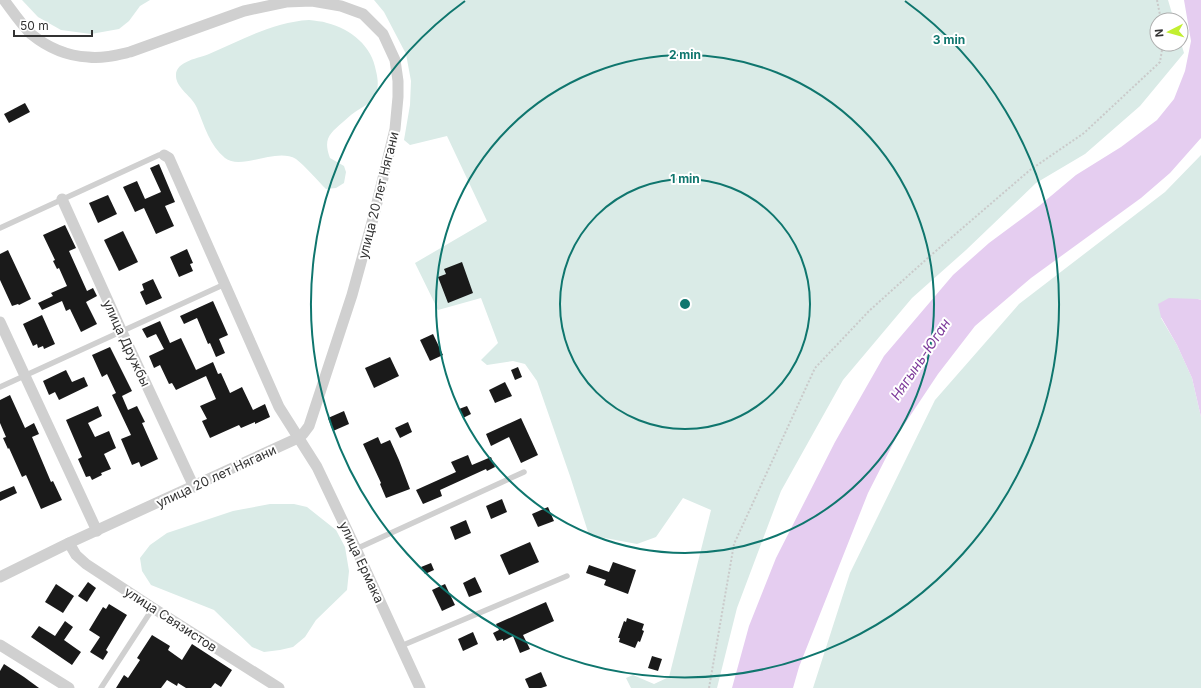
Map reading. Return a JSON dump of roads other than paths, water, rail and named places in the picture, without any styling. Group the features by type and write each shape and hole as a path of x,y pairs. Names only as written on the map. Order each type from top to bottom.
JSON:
{"street":[{"name":"улица 20 лет Нягани","path":"0,577 69,543 194,487 304,434 309,426 352,295 374,215 395,129 398,97 398,81 395,60 383,34 363,14 341,6 312,1 286,2 244,11 130,52 113,56 88,58 69,54 48,46 31,33 4,0"},
{"name":"улица Ермака","path":"164,155 169,158 279,407 317,467 420,688"},
{"name":"улица Дружбы","path":"62,199 194,487"},
{"path":"0,322 97,530"},
{"name":"улица Связистов","path":"69,543 80,560 279,688"},
{"path":"0,645 69,688"}],"lane":[{"path":"0,228 159,155 164,155"},
{"path":"0,386 225,284"},
{"path":"356,549 524,472"},
{"path":"401,646 567,576"},
{"path":"101,688 153,608"}],"water":[{"name":"Нягынь-Юган","path":"1184,0 1201,0 1201,138 1170,173 1141,198 1031,278 975,326 938,374 898,434 868,493 799,667 793,688 732,688 749,626 776,558 835,442 884,356 953,275 989,243 1039,206 1076,175 1121,147 1157,120 1174,99 1185,71 1191,41 1189,12 1186,12"},
{"path":"1169,298 1201,300 1201,417 1192,378 1177,345 1161,317 1158,304"}]}
